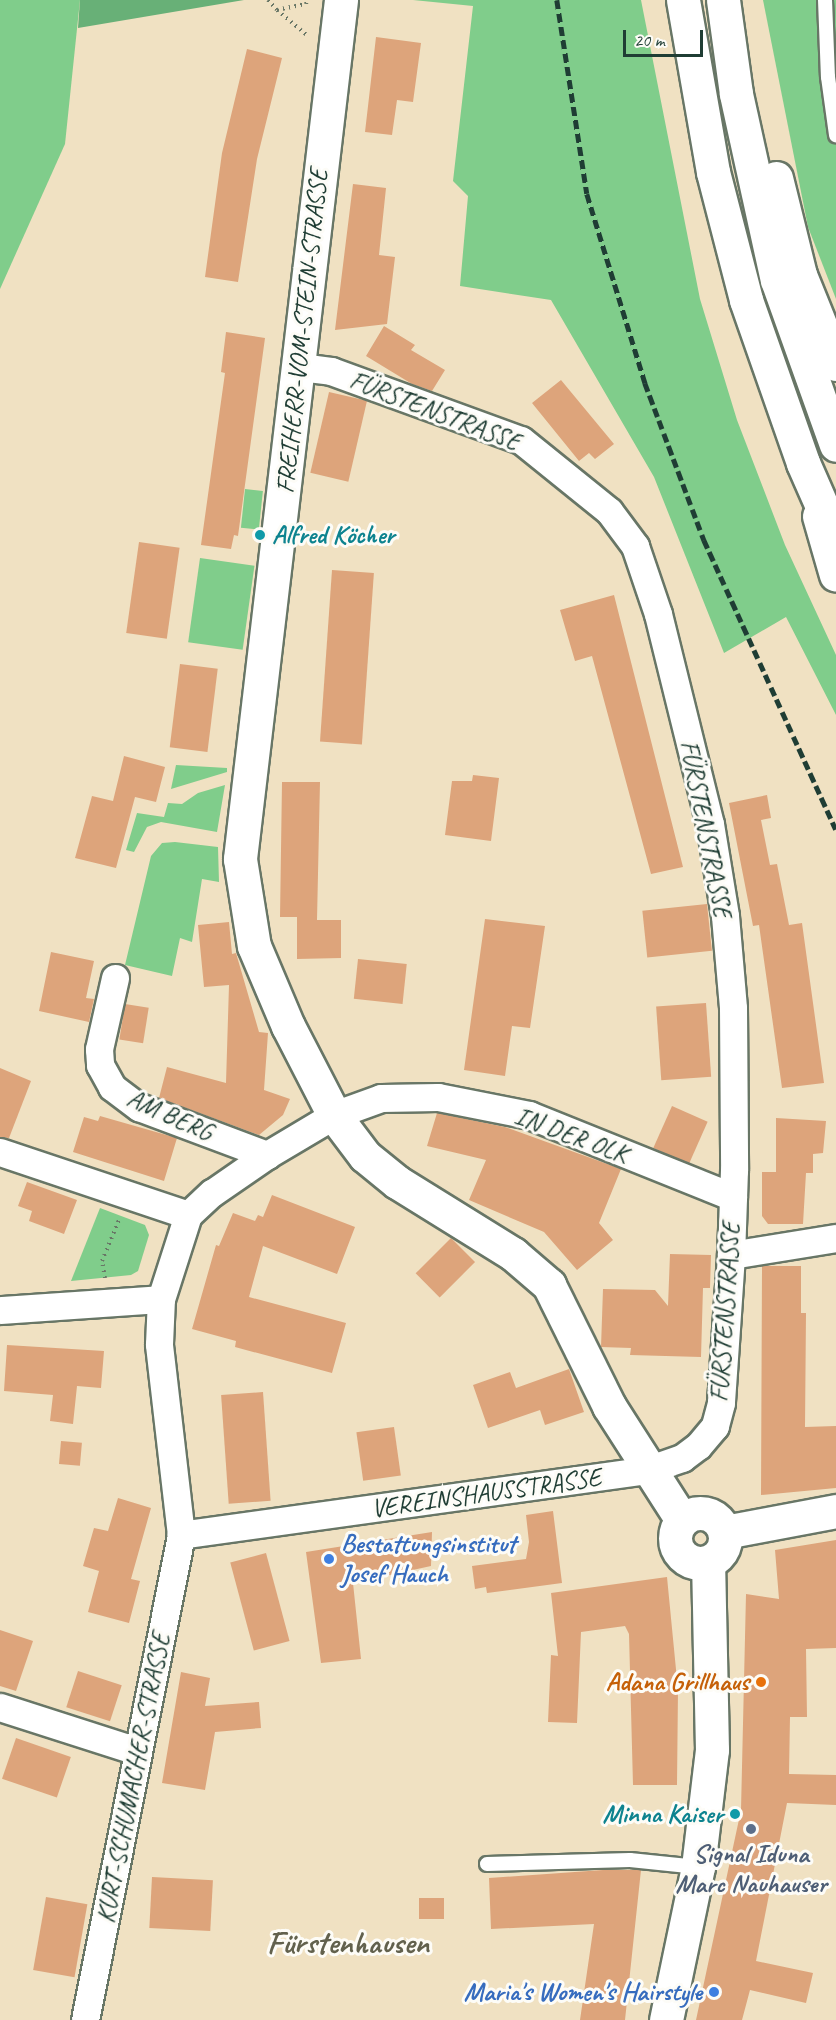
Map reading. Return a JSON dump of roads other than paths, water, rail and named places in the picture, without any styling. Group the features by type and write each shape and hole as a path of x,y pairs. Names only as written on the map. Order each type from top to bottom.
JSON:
{"main road":[{"path":"683,0 713,172 740,279 803,463 836,575"},
{"path":"723,0 736,94 777,280 836,445"},
{"name":"FREIHERR-VOM-STEIN-STRASSE","path":"340,11 300,367 240,859 254,946 288,1026 334,1115 365,1156 397,1182 533,1267 549,1285 609,1406 682,1520"},
{"path":"736,94 773,166 800,275 836,364"},
{"path":"803,463 836,538"},
{"path":"725,1532 836,1511"},
{"path":"703,1512 717,1518 725,1532 725,1547 708,1562 692,1562 679,1552 675,1536 682,1520 703,1512"},
{"path":"666,2020 698,1867 712,1750 708,1562"}],"street":[{"name":"FÜRSTENSTRASSE","path":"300,367 331,371 520,440 609,510 635,546 658,614 710,824 725,916 733,1008 733,1197 721,1403 715,1426 682,1458 648,1470"},
{"name":"AM BERG","path":"115,978 99,1049 100,1065 112,1088 139,1107 267,1155"},
{"name":"IN DER OLK","path":"334,1115 381,1098 438,1097 529,1115 733,1197"},
{"path":"181,1535 159,1344 161,1299 188,1215 212,1193 267,1155 334,1115"},
{"path":"0,1152 188,1215"},
{"path":"731,1255 836,1238"},
{"path":"0,1310 161,1299"},
{"name":"VEREINSHAUSSTRASSE","path":"181,1535 648,1470"},
{"name":"KURT-SCHUMACHER-STRASSE","path":"85,2020 181,1535"},
{"path":"0,1707 137,1751"}],"lane":[{"path":"825,0 828,77 836,135"},
{"path":"487,1864 630,1860 698,1867"}],"railway":[{"path":"557,0 587,194 645,383 704,540 836,829"}],"place":[{"name":"Alfred Köcher","path":"260,535"},
{"name":"Bestattungsinstitut Josef Hauch","path":"329,1559"},
{"name":"Adana Grillhaus","path":"761,1682"},
{"name":"Minna Kaiser","path":"735,1814"},
{"name":"Signal Iduna Marc Nauhauser","path":"751,1829"},
{"name":"Maria's Women's Hairstyle","path":"714,1992"}],"district":[{"name":"Fürstenhausen","path":"348,1943"}]}
